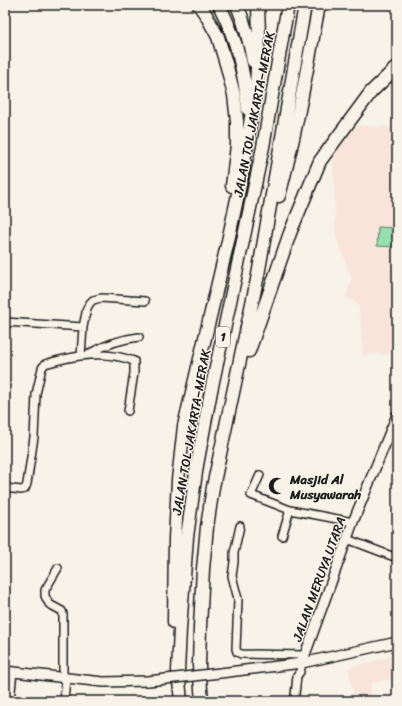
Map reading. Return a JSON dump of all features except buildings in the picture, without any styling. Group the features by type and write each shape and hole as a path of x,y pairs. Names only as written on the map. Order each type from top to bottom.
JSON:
{"highway":[{"path":"199,5 218,38 234,95 238,121 237,145 230,198 228,241"},
{"path":"219,5 232,33 242,65 245,80 249,132"},
{"path":"237,5 251,50 256,86"},
{"path":"178,672 174,633 174,606 178,480 184,426 228,241 249,132 256,86 259,34 258,5"},
{"name":"JALAN TOL JAKARTA–MERAK","path":"181,701 178,672 180,629 187,537 197,465 263,146 288,5"},
{"name":"1","path":"202,701 199,666 203,569 213,487 258,275 305,5"},
{"path":"258,275 292,144 319,5"},
{"path":"235,389 290,233 320,161 371,92 397,67"}],"main road":[{"name":"JALAN MERUYA UTARA","path":"303,659 353,522 397,415"},
{"path":"9,672 103,682 148,681 220,673 397,642"}],"street":[{"path":"85,355 83,327 87,308 93,300 100,298 145,301"},
{"path":"5,322 83,327"},
{"path":"85,355 103,346 128,338 139,337"},
{"path":"5,488 21,490 25,489 27,484 34,437 36,394 42,368 45,364 85,355 109,354 134,361 134,373 128,411"},
{"path":"260,475 251,495 290,510 353,522"},
{"path":"282,536 290,510"},
{"path":"240,526 234,553 232,576 238,599 236,649 237,652 241,654 303,659 300,672 297,676 295,695"},
{"path":"347,539 397,558"},
{"path":"58,568 45,594 49,604 62,611 63,614 65,678 64,701 69,701"},
{"path":"9,672 10,701"}],"shaded area":[{"path":"352,125 397,128 397,353 363,355 359,306 346,296 352,278 336,237 333,156"},
{"path":"397,655 397,677 371,683 371,695 354,696 348,668"}],"green space":[{"path":"378,227 397,228 397,247 377,246"}],"place":[{"name":"Masjid Al Musyawarah","path":"277,486"}]}
